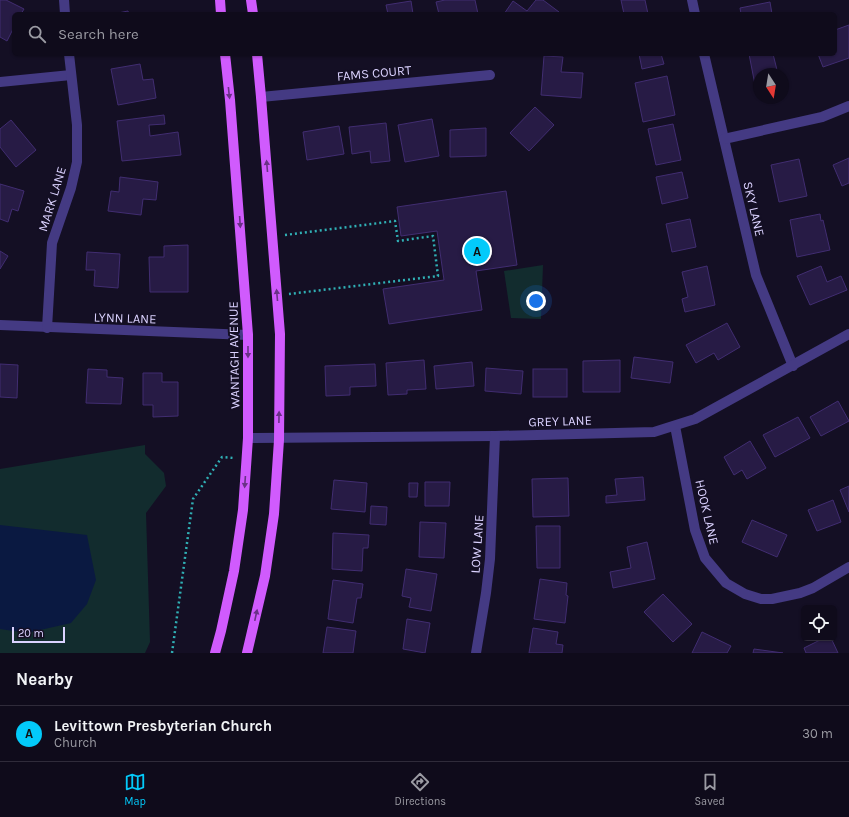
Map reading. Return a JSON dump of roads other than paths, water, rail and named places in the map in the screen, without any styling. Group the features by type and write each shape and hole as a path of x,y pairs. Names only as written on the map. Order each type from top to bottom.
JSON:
{"main road":[{"path":"220,0 221,12"},
{"path":"251,0 252,12"},
{"name":"WANTAGH AVENUE","path":"215,653 234,571 243,510 248,438 248,335 226,56"},
{"path":"248,653 265,576 274,514 279,438 280,334 257,56"}],"street":[{"path":"64,0 65,12"},
{"path":"692,0 695,12"},
{"name":"MARK LANE","path":"47,328 52,243 77,162 77,125 69,56"},
{"name":"SKY LANE","path":"704,56 756,275 792,366"},
{"path":"0,82 71,75"},
{"name":"FAMS COURT","path":"261,97 490,75"},
{"path":"724,139 822,117 849,106"},
{"name":"LYNN LANE","path":"0,325 248,335"},
{"name":"GREY LANE","path":"248,438 495,436 654,432 695,419 849,334"},
{"name":"HOOK LANE","path":"675,426 695,530 705,558 726,583 745,594 761,599 772,599 800,593 813,588 849,567"},
{"name":"LOW LANE","path":"476,653 490,560 495,436"}],"water":[{"path":"0,525 87,535 96,580 87,604 71,623 27,633 0,629"}],"place":[{"name":"Levittown Presbyterian Church","path":"477,251"}]}
